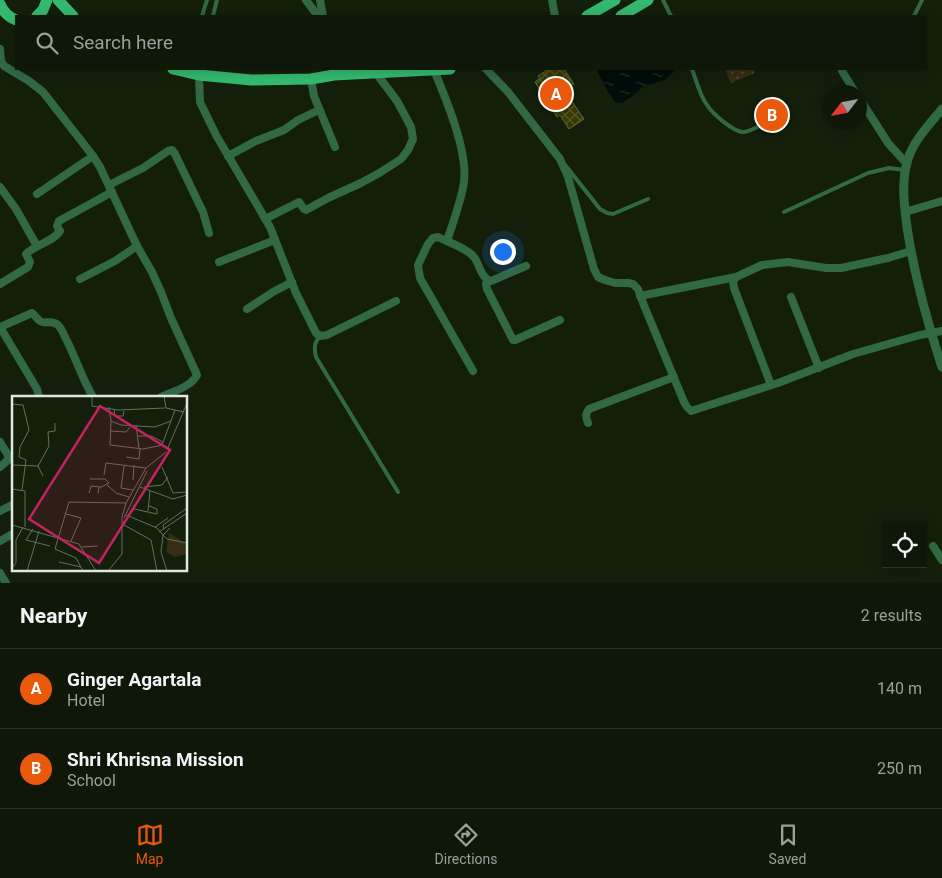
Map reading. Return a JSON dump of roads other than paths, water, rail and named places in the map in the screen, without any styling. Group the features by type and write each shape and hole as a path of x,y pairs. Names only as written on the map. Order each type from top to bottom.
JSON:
{"main road":[{"path":"38,15 43,10 46,0"},
{"path":"58,0 72,15"},
{"path":"589,15 615,0"},
{"path":"623,15 648,0"},
{"path":"0,4 9,18"},
{"path":"177,70 199,75 251,80 311,79 334,75 434,70"}],"street":[{"path":"306,0 317,15"},
{"path":"320,0 323,15"},
{"path":"552,0 555,15"},
{"path":"0,49 2,66 44,92 93,156 162,292 171,318 197,375 195,380 189,384 163,396"},
{"path":"434,70 451,113 464,163 464,181 461,195 447,242"},
{"path":"487,70 508,92 560,159 568,178 594,269 598,277 615,283 633,284 638,289 684,402 691,411 771,385 853,354 931,332 942,331"},
{"path":"842,71 851,85"},
{"path":"265,220 299,202 306,210 361,183 401,159 408,150 413,139 411,127 397,101 376,74"},
{"path":"199,75 200,102 216,135 265,220 316,333 320,336 327,334 396,301"},
{"path":"311,79 314,96 335,147"},
{"path":"942,109 916,142 909,157 906,167 904,195 911,251 931,332 942,367"},
{"path":"228,156 256,141 284,130 298,120 319,110"},
{"path":"867,110 906,167"},
{"path":"0,284 28,267 30,262 26,254 56,236 60,230 57,226 59,221 172,150 203,212 209,233"},
{"path":"37,194 93,156"},
{"path":"0,187 16,209 37,246"},
{"path":"905,212 942,202"},
{"path":"473,371 420,278 418,265 430,240 438,238 472,255 488,280"},
{"path":"220,262 275,240"},
{"path":"80,279 137,246"},
{"path":"640,296 736,277 770,264 788,262 826,268 841,268 911,251"},
{"path":"488,280 491,281 526,266"},
{"path":"736,277 733,281 734,288 771,385"},
{"path":"488,280 486,284 487,289 512,340 560,320"},
{"path":"247,309 292,282"},
{"path":"791,297 819,368"},
{"path":"39,396 37,389 0,327 32,312 40,322 53,322 62,331 85,384 92,396"},
{"path":"588,422 586,412 589,409 674,378"},
{"path":"0,442 8,455 8,460 0,467"},
{"path":"0,511 12,505"},
{"path":"0,541 12,534"},
{"path":"933,546 942,560"},
{"path":"0,573 6,583"}],"lane":[{"path":"202,15 207,0"},
{"path":"213,15 217,0"},
{"path":"663,0 670,15"},
{"path":"914,15 922,0"},
{"path":"692,70 707,106 729,126 740,132 750,131 786,111"},
{"path":"560,159 600,209 607,213 613,214 648,200"},
{"path":"784,212 868,173 889,168 906,167"},
{"path":"320,336 314,349 316,357 398,492"}],"water":[{"path":"597,70 676,70 665,80 644,86 622,103 615,102"}],"place":[{"name":"Ginger Agartala","path":"556,94"},
{"name":"Shri Khrisna Mission","path":"772,115"}]}
